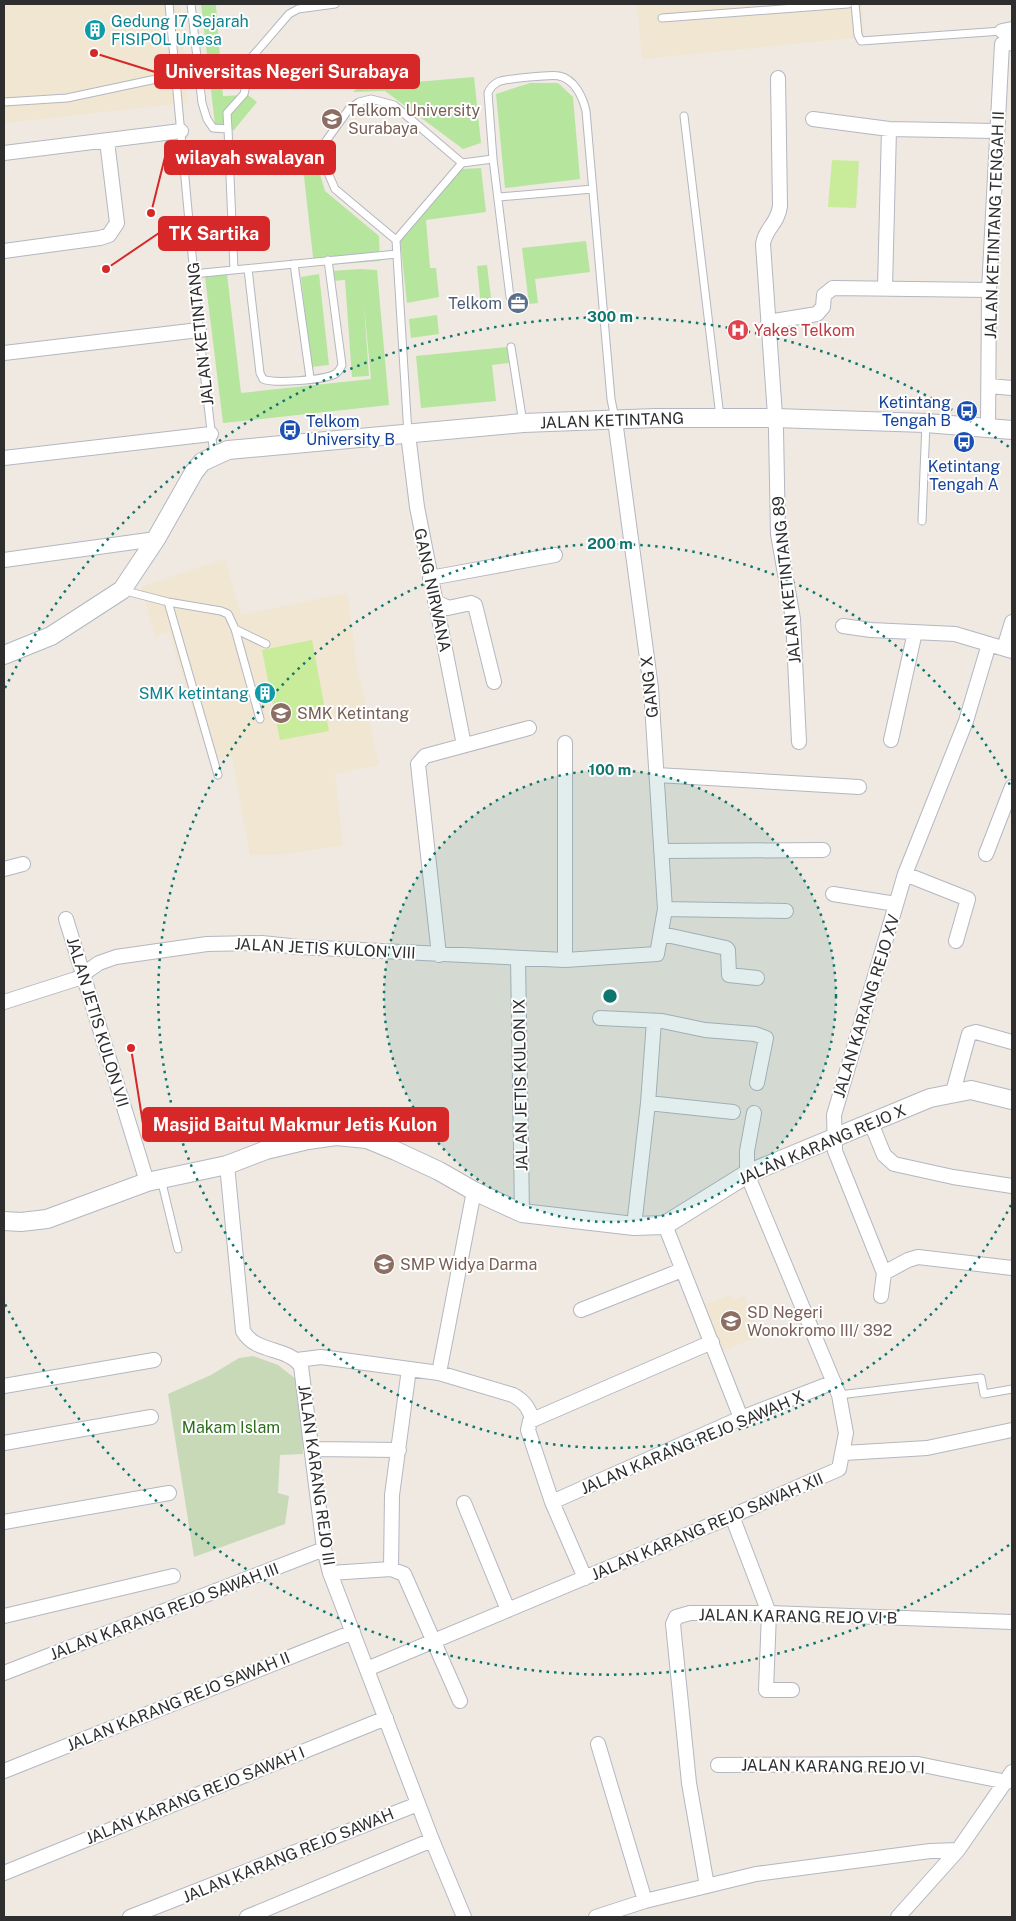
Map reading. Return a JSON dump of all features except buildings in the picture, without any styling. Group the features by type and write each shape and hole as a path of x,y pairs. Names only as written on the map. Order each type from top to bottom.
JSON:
{"street":[{"name":"JALAN KETINTANG TENGAH II","path":"988,428 989,290 996,131 1002,44 1012,44"},
{"name":"JALAN KETINTANG 89","path":"778,78 780,206 779,216 764,238 763,244 775,418 778,534 793,620 799,742"},
{"path":"813,119 890,129 996,131"},
{"path":"885,288 890,129"},
{"path":"4,153 181,131"},
{"path":"4,251 100,238 114,230 117,223 107,140"},
{"path":"768,322 818,314 823,307 824,295 833,288 989,290"},
{"path":"4,353 199,330"},
{"path":"989,386 1012,388"},
{"name":"JALAN KETINTANG","path":"4,655 51,636 122,590 156,539 194,472 202,462 214,455 244,447 523,423 615,420 775,418 926,423 1012,430"},
{"name":"GANG X","path":"615,420 651,688 665,909 657,954"},
{"path":"4,458 211,434"},
{"name":"GANG NIRWANA","path":"408,434 417,507 464,745"},
{"path":"4,560 156,539"},
{"path":"430,578 555,555"},
{"path":"435,600 448,608 471,603 475,606 494,682"},
{"path":"843,626 955,634 1008,649 1012,622"},
{"path":"891,740 916,632"},
{"name":"JALAN KARANG REJO XV","path":"884,1273 835,1151 834,1115 905,874 966,721 989,644"},
{"path":"439,955 418,764 425,756 530,728"},
{"path":"565,743 565,960"},
{"path":"656,776 860,787"},
{"path":"986,854 1012,787"},
{"path":"661,851 823,850"},
{"path":"4,869 23,864"},
{"path":"905,874 968,899 956,941"},
{"path":"833,894 896,904"},
{"path":"665,909 786,911"},
{"name":"JALAN JETIS KULON VII","path":"66,920 154,1180"},
{"path":"662,934 726,948 728,950 729,975 757,978"},
{"name":"JALAN JETIS KULON VIII","path":"4,1002 64,984 99,963 116,957 207,944 262,943 439,955 565,960 652,956 657,954"},
{"name":"JALAN JETIS KULON IX","path":"518,958 522,1213"},
{"path":"600,1018 654,1021 705,1030 755,1034 766,1038 757,1083"},
{"path":"634,1226 648,1103 654,1021"},
{"path":"953,1092 969,1034 976,1032 1012,1042"},
{"name":"JALAN KARANG REJO X","path":"666,1225 747,1174 930,1098 971,1090 1012,1100"},
{"path":"648,1103 733,1112"},
{"path":"747,1174 748,1151 754,1113"},
{"path":"870,1123 884,1155 894,1164 953,1177 1012,1186"},
{"path":"4,1221 32,1221 63,1215 154,1180 227,1164 266,1150 308,1140 336,1136 367,1139 439,1171 474,1192 522,1213 634,1226 666,1225 741,1418"},
{"path":"227,1164 243,1331 247,1339 255,1344 297,1360 321,1357 439,1373 513,1395 528,1406 532,1418"},
{"name":"JALAN KARANG REJO SAWAH XII","path":"367,1669 732,1516 839,1469 844,1453 846,1433 839,1395 747,1174"},
{"path":"439,1373 474,1192"},
{"path":"881,1296 884,1273 908,1260 918,1257 1012,1268"},
{"path":"581,1310 682,1270"},
{"path":"585,1578 552,1502 528,1430 532,1418 712,1342"},
{"path":"4,1386 154,1360"},
{"name":"JALAN KARANG REJO III","path":"297,1360 304,1376 324,1549 330,1572 418,1804 464,1917"},
{"path":"391,1569 392,1495 409,1369"},
{"name":"JALAN KARANG REJO SAWAH X","path":"552,1502 741,1418 834,1382"},
{"path":"4,1443 151,1417"},
{"path":"844,1453 927,1448 1012,1430"},
{"path":"312,1449 399,1450"},
{"path":"4,1522 169,1493"},
{"path":"464,1503 508,1610"},
{"path":"732,1516 769,1613 766,1690 792,1690"},
{"name":"JALAN KARANG REJO SAWAH III","path":"4,1673 324,1549"},
{"path":"330,1572 391,1569 406,1576 460,1701"},
{"path":"4,1616 173,1576"},
{"name":"JALAN KARANG REJO VI B","path":"707,1886 689,1783 672,1624 676,1617 684,1614 769,1613 1012,1622"},
{"name":"JALAN KARANG REJO SAWAH II","path":"4,1770 353,1632"},
{"name":"JALAN KARANG REJO SAWAH I","path":"4,1873 386,1718"},
{"path":"598,1744 645,1901"},
{"name":"JALAN KARANG REJO VI","path":"718,1765 918,1764 1009,1777 958,1850 898,1917"},
{"name":"JALAN KARANG REJO SAWAH","path":"130,1917 418,1804"},
{"path":"247,1917 432,1840"},
{"path":"596,1917 645,1901 756,1874 930,1851 958,1850"}],"lane":[{"name":"JALAN KETINTANG","path":"168,4 193,274 214,455"},
{"path":"192,4 204,112 213,128 228,129"},
{"path":"234,270 227,112 244,94 247,81 246,70 251,58 289,14 298,9 334,4"},
{"path":"662,18 848,4"},
{"path":"855,4 858,35 861,41 1007,30"},
{"path":"4,102 67,98 175,75"},
{"path":"510,297 493,159 488,93 491,87 502,81 560,76 569,81 583,100 593,189 611,399 615,420"},
{"path":"408,434 396,240 336,189 323,161 322,150 326,141 349,109 359,102 371,99 394,105 462,163"},
{"path":"684,116 720,418"},
{"path":"396,240 462,163 493,159"},
{"path":"499,197 593,189"},
{"path":"193,274 398,254"},
{"path":"248,269 260,373 263,378 274,382 310,378 334,374 340,371 342,365 328,260"},
{"path":"294,264 310,378"},
{"path":"512,347 523,423"},
{"path":"922,521 926,423"},
{"path":"122,590 168,602 221,611 228,614 235,628 260,719"},
{"path":"168,602 218,775"},
{"path":"235,628 266,644"},
{"path":"154,1180 178,1249"},
{"path":"839,1395 981,1378 984,1394 1012,1389"}],"shaded area":[{"path":"4,4 180,4 188,103 4,123"},
{"path":"637,4 862,4 864,37 642,59"},
{"name":"SMK Ketintang","path":"225,559 241,615 347,593 358,671 379,765 335,774 343,845 286,854 250,855 232,756 209,761 169,632 155,636 141,587"},
{"name":"SD Negeri Wonokromo III/ 392","path":"731,1295 733,1300 745,1296 761,1335 720,1352 702,1306"}],"green space":[{"path":"201,4 231,4 216,5 223,96 248,95 257,102 234,130 216,133"},
{"path":"474,77 481,143 463,149 385,91 353,92 358,87"},
{"path":"530,83 558,83 573,97 580,179 505,188 496,94"},
{"path":"312,147 325,191 379,236 380,261 314,266 301,149"},
{"path":"832,160 859,161 856,208 828,207"},
{"path":"481,168 486,212 426,220 430,268 436,268 439,297 407,303 400,239 462,169"},
{"path":"586,241 590,272 535,279 538,303 529,304 522,248"},
{"path":"487,265 492,306 481,307 477,266"},
{"path":"377,270 389,405 223,423 205,277 227,274 241,393 371,379 364,305 369,376 352,377 345,280 331,281 330,271"},
{"path":"319,274 329,365 311,367 301,277"},
{"path":"437,315 439,334 411,338 409,319"},
{"path":"507,347 509,363 492,365 496,401 421,408 416,356"},
{"path":"312,640 329,731 280,740 262,650"},
{"name":"Makam Islam","path":"253,1356 278,1365 301,1383 303,1454 280,1455 278,1493 289,1496 285,1524 194,1557 168,1394 211,1375 239,1358"}],"place":[{"name":"Gedung I7 Sejarah FISIPOL Unesa","path":"95,30"},
{"name":"Universitas Negeri Surabaya","path":"94,53"},
{"name":"Telkom University Surabaya","path":"332,119"},
{"name":"wilayah swalayan","path":"151,213"},
{"name":"TK Sartika","path":"106,269"},
{"name":"Telkom","path":"518,303"},
{"name":"Yakes Telkom","path":"738,330"},
{"name":"Ketintang Tengah B","path":"967,411"},
{"name":"Telkom University B","path":"290,430"},
{"name":"Ketintang Tengah A","path":"964,442"},
{"name":"SMK ketintang","path":"265,693"},
{"name":"SMK Ketintang","path":"281,713"},
{"name":"Masjid Baitul Makmur Jetis Kulon","path":"131,1048"},
{"name":"SMP Widya Darma","path":"384,1264"},
{"name":"SD Negeri Wonokromo III/ 392","path":"731,1321"}]}
